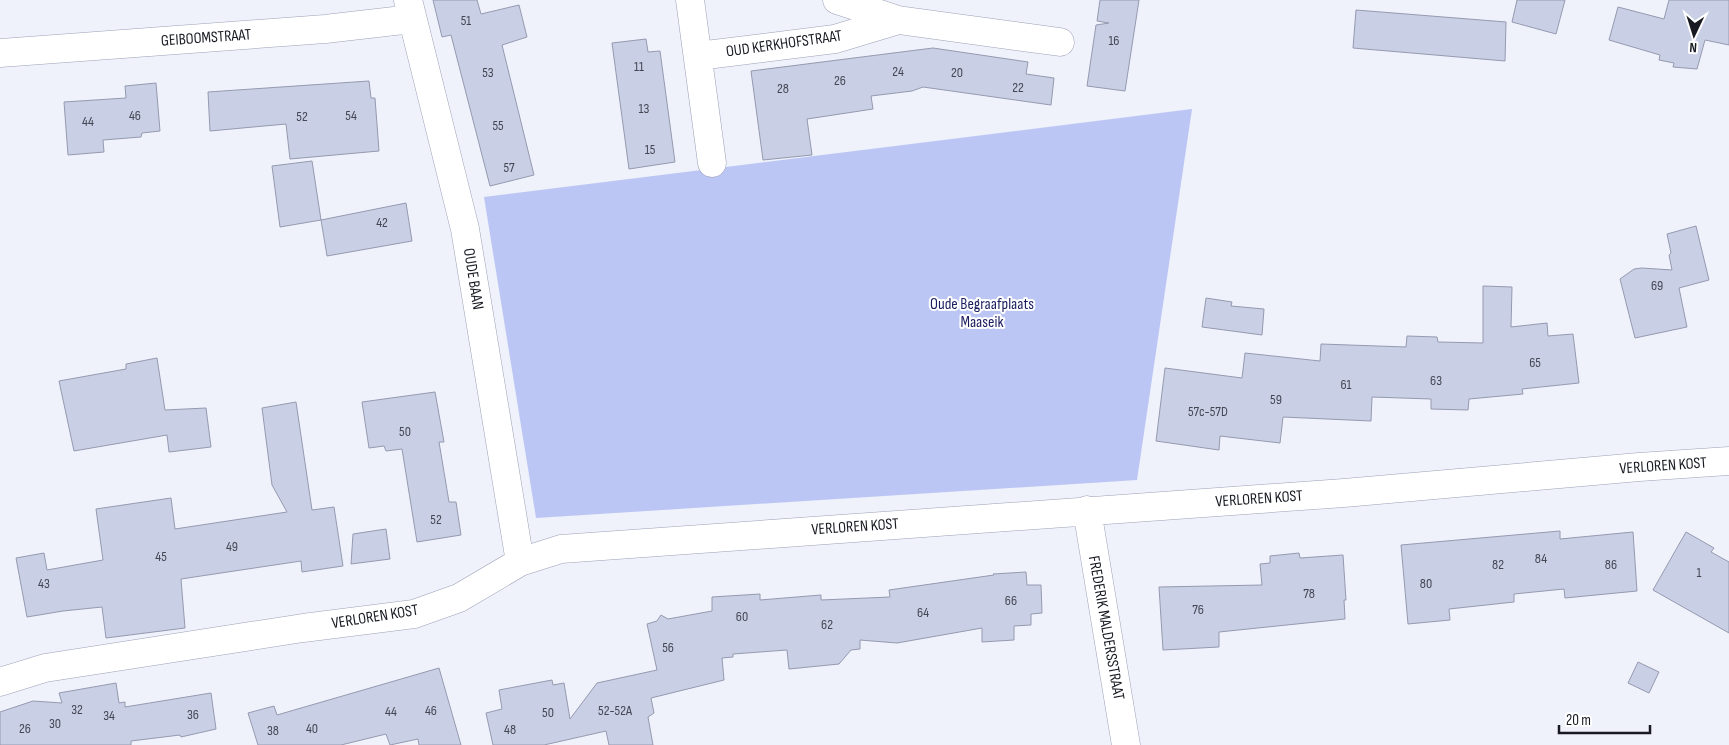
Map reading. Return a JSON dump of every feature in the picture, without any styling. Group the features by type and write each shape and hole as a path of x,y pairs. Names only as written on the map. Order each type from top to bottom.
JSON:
{"street":[{"path":"690,0 712,163"},
{"name":"OUD KERKHOFSTRAAT","path":"837,0 898,20 1060,42"},
{"name":"GEIBOOMSTRAAT","path":"0,54 325,29 410,9"},
{"name":"OUDE BAAN","path":"410,9 465,229 520,562"},
{"name":"OUD KERKHOFSTRAAT","path":"698,56 835,39 898,20"},
{"name":"VERLOREN KOST","path":"0,682 45,668 303,628 414,614 459,598 520,562 561,549 1344,493 1729,461"},
{"name":"FREDERIK MALDERSSTRAAT","path":"1087,510 1126,745"}],"green space":[{"name":"Oude Begraafplaats Maaseik","path":"1192,109 1137,480 536,518 484,197"}],"building":[{"path":"433,0 477,0 481,14 519,5 527,37 502,45 534,175 490,186 451,35 442,37"},
{"path":"1100,0 1139,0 1125,91 1087,86 1096,25 1109,23 1097,21"},
{"path":"1517,0 1565,0 1556,34 1512,22"},
{"path":"1669,0 1729,0 1729,45 1705,40 1697,69 1673,67 1674,63 1659,60 1660,55 1609,40 1618,7 1664,19"},
{"path":"1356,10 1506,22 1505,61 1353,48"},
{"path":"646,39 648,52 660,51 675,162 629,169 612,43"},
{"path":"933,48 1028,62 1026,74 1054,78 1051,105 923,87 912,91 871,96 873,109 807,119 812,155 763,160 751,71"},
{"path":"369,81 371,98 375,98 379,151 290,159 286,124 210,131 208,92"},
{"path":"156,83 160,131 142,133 141,137 103,140 104,152 68,155 64,102 126,98 125,86"},
{"path":"312,161 321,220 280,227 272,166"},
{"path":"406,203 412,241 327,256 321,220"},
{"path":"1696,226 1709,280 1679,288 1687,327 1635,338 1620,279 1634,269 1672,270 1667,234"},
{"path":"1483,286 1512,287 1511,327 1547,323 1548,336 1573,334 1579,383 1522,389 1523,394 1469,399 1468,410 1431,409 1431,399 1372,397 1371,421 1283,417 1280,443 1220,436 1219,450 1156,441 1165,368 1242,378 1245,353 1320,361 1321,344 1406,347 1407,336 1437,337 1438,342 1483,343"},
{"path":"1206,298 1232,302 1231,306 1264,309 1262,335 1202,327"},
{"path":"157,358 165,410 206,408 211,447 169,452 167,435 74,451 59,381 126,369 126,364"},
{"path":"435,392 444,442 439,442 449,502 456,502 461,535 417,542 402,449 386,451 384,446 369,448 362,402"},
{"path":"296,402 312,510 334,507 343,566 302,572 301,561 181,579 185,628 106,638 102,607 27,617 16,558 44,553 47,570 103,560 96,509 171,498 175,529 287,512 272,485 262,408"},
{"path":"386,529 390,559 351,564 353,534"},
{"path":"1560,531 1560,539 1633,532 1637,591 1565,598 1564,589 1514,594 1514,602 1449,609 1450,620 1408,624 1401,545"},
{"path":"1686,532 1714,548 1711,552 1729,562 1729,633 1653,590"},
{"path":"1299,553 1300,558 1343,555 1346,600 1344,600 1345,619 1219,632 1219,647 1163,650 1159,587 1262,585 1260,564 1270,563 1270,556"},
{"path":"1026,572 1027,585 1041,585 1042,613 1031,614 1031,625 1014,626 1014,640 982,642 982,628 897,643 860,640 860,649 851,650 839,664 789,669 787,650 733,654 733,657 722,658 724,680 651,698 654,713 648,717 653,745 609,745 606,731 544,745 493,745 486,713 502,709 499,690 552,680 553,685 564,683 570,719 597,683 657,670 647,624 657,621 661,615 668,619 712,611 712,597 760,594 760,600 821,595 821,600 890,597 889,590 993,574"},
{"path":"1638,662 1659,672 1649,693 1628,683"},
{"path":"439,668 461,745 419,745 418,739 390,745 386,734 341,745 258,745 248,713 274,706 277,715"},
{"path":"116,683 119,703 125,702 125,707 211,693 216,729 181,737 180,735 131,741 131,745 0,745 0,712 33,701 62,703 59,693"}]}
